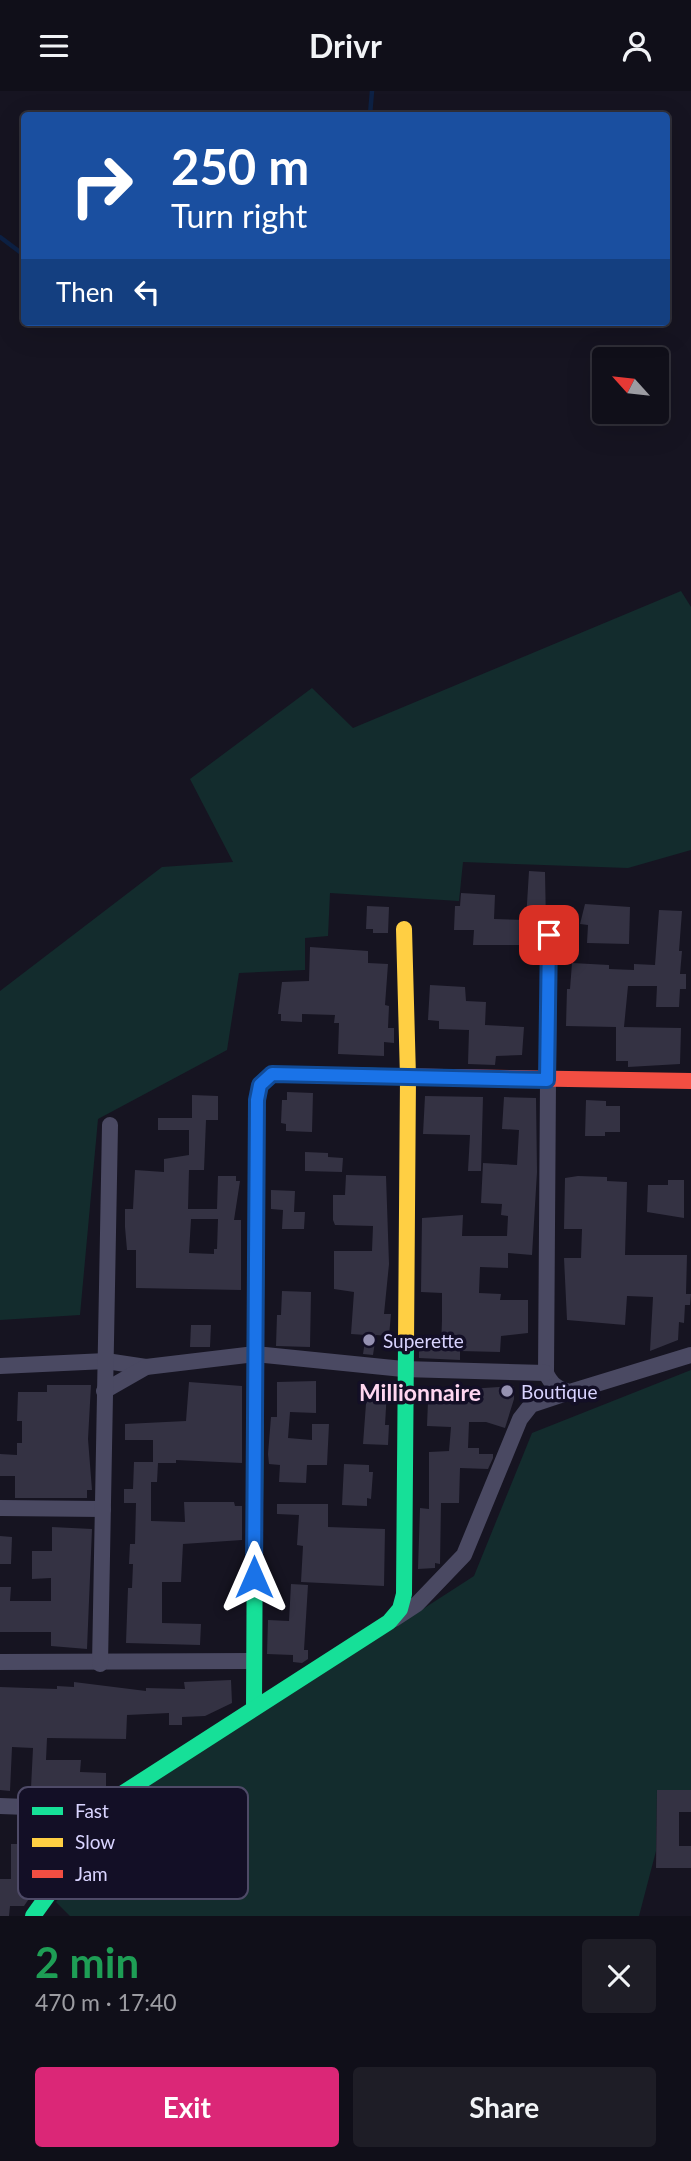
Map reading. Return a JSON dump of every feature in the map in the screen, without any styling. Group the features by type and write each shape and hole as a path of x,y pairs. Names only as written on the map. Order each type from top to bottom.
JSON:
{"street":[{"path":"389,1622 400,1609 404,1594 403,1369 408,1077 404,929"},
{"path":"549,935 546,1373 559,1389 570,1392"},
{"path":"254,1709 257,1100 260,1085 272,1074 691,1081"},
{"path":"100,1664 110,1125"},
{"path":"0,1366 107,1361 146,1367 255,1355 403,1369 546,1373"},
{"path":"133,1787 417,1604 464,1555 520,1419 531,1405 691,1355"},
{"path":"104,1391 146,1367"},
{"path":"0,1509 103,1509"},
{"path":"0,1662 100,1664 254,1661"},
{"path":"0,1806 18,1807"},
{"path":"33,1916 45,1899"}],"green space":[{"path":"681,591 691,607 691,850 628,868 463,862 459,901 330,893 328,936 305,938 305,970 239,973 227,1050 98,1119 80,1315 0,1320 0,991 162,867 233,862 190,779 312,688 353,728"},
{"path":"691,1370 691,1790 657,1790 656,1851 639,1916 70,1916 56,1902 58,1899 248,1899 248,1787 147,1787 474,1576 532,1433"}],"building":[{"path":"529,871 545,872 546,925 537,926 536,945 473,945 474,930 454,930 455,906 460,906 461,893 495,895 494,919 526,920"},
{"path":"585,904 630,907 629,944 587,943 588,925 580,924"},
{"path":"367,906 389,907 388,933 373,933 373,929 366,929"},
{"path":"659,910 682,911 680,974 686,974 686,989 680,989 679,1007 656,1007 657,986 628,986 624,1027 681,1028 680,1064 628,1067 628,1061 616,1061 616,1027 566,1026 567,989 570,989 572,963 609,965 609,969 634,970 634,964 655,965"},
{"path":"310,947 368,951 368,963 388,964 385,1005 389,1006 388,1028 394,1028 394,1043 384,1042 384,1056 338,1054 339,1023 334,1023 335,1015 302,1014 302,1022 281,1021 281,1014 278,1014 282,982 309,981"},
{"path":"430,985 465,987 466,1001 486,1002 485,1025 524,1027 522,1055 496,1056 495,1065 468,1064 469,1030 439,1029 439,1021 428,1020"},
{"path":"287,1092 313,1093 312,1132 286,1131 286,1124 281,1123 282,1100 287,1100"},
{"path":"192,1095 218,1096 218,1120 206,1120 204,1170 189,1170 188,1209 217,1209 218,1176 236,1176 236,1181 240,1181 234,1220 241,1220 241,1290 136,1288 136,1250 127,1250 125,1227 125,1209 133,1209 135,1170 164,1172 164,1159 189,1155 189,1130 158,1130 158,1118 192,1118","holes":["191,1219 218,1219 217,1249 214,1249 214,1254 189,1253"]},
{"path":"425,1096 483,1097 481,1171 468,1171 470,1135 423,1134"},
{"path":"504,1097 536,1098 537,1172 532,1255 508,1253 508,1268 480,1267 479,1293 501,1294 500,1300 528,1300 528,1333 501,1336 500,1352 460,1351 460,1360 419,1358 419,1348 441,1349 442,1320 442,1293 421,1292 422,1218 463,1215 462,1236 507,1236 508,1216 501,1215 502,1204 481,1203 483,1163 517,1165 519,1130 502,1129"},
{"path":"586,1100 606,1101 606,1106 620,1106 620,1132 605,1132 605,1136 585,1136"},
{"path":"305,1152 328,1153 328,1157 343,1158 342,1172 305,1171"},
{"path":"346,1175 386,1176 389,1264 384,1314 391,1314 389,1336 376,1335 373,1355 363,1354 366,1335 351,1334 354,1292 334,1289 334,1251 372,1251 373,1226 335,1225 333,1220 333,1195 345,1195"},
{"path":"607,1177 607,1181 627,1182 625,1255 687,1255 686,1294 691,1294 690,1305 685,1305 684,1323 679,1322 678,1340 650,1351 653,1297 627,1296 625,1325 567,1320 564,1258 581,1258 582,1229 564,1229 565,1178"},
{"path":"668,1180 684,1180 684,1218 647,1212 648,1185 668,1185"},
{"path":"271,1190 295,1191 294,1212 305,1212 304,1229 282,1229 283,1210 271,1209"},
{"path":"282,1291 311,1292 310,1347 276,1346 277,1315 281,1315"},
{"path":"191,1325 211,1325 210,1347 190,1347"},
{"path":"316,1381 316,1413 290,1412 288,1438 312,1440 312,1424 329,1424 327,1465 307,1465 306,1483 279,1482 280,1465 269,1464 268,1454 271,1417 277,1417 277,1382"},
{"path":"189,1382 242,1386 242,1463 176,1460 176,1463 158,1463 157,1482 151,1482 151,1521 185,1522 184,1502 234,1502 235,1506 242,1506 242,1540 183,1544 181,1582 162,1582 162,1623 201,1624 200,1645 126,1643 128,1588 132,1588 133,1564 129,1564 130,1544 135,1544 136,1503 124,1503 124,1489 133,1489 134,1462 153,1462 153,1440 125,1440 125,1424 186,1421"},
{"path":"47,1385 91,1385 88,1439 92,1490 87,1490 87,1498 15,1498 15,1476 0,1476 0,1454 17,1455 17,1443 22,1443 22,1421 17,1421 18,1392 47,1392"},
{"path":"514,1386 514,1399 505,1428 486,1422 469,1422 468,1448 479,1448 479,1454 493,1454 493,1458 488,1469 460,1468 459,1503 441,1503 440,1564 435,1563 435,1568 418,1569 420,1508 429,1509 429,1452 449,1451 451,1427 427,1426 428,1401 470,1402 469,1389"},
{"path":"367,1390 387,1390 385,1425 389,1425 388,1445 363,1444"},
{"path":"344,1464 369,1465 369,1472 373,1472 371,1499 367,1498 367,1506 342,1505"},
{"path":"277,1504 328,1504 328,1527 385,1529 384,1586 301,1582 303,1546 297,1545 299,1515 277,1514"},
{"path":"52,1527 92,1529 87,1649 51,1646 51,1632 0,1632 0,1587 11,1587 10,1601 51,1601 51,1578 32,1579 32,1551 52,1551"},
{"path":"0,1536 12,1537 11,1564 0,1564"},
{"path":"291,1584 308,1585 304,1650 308,1650 308,1659 302,1663 293,1662 293,1655 267,1654 268,1620 289,1621"},
{"path":"231,1680 232,1703 205,1716 182,1717 182,1725 169,1725 169,1713 127,1715 126,1739 47,1738 46,1760 81,1760 80,1772 106,1773 106,1787 31,1787 33,1748 12,1747 10,1791 0,1790 0,1687 57,1689 57,1686 74,1687 74,1682 146,1691 146,1688 185,1689 184,1682"},
{"path":"657,1790 691,1790 691,1812 679,1812 679,1846 691,1846 691,1868 656,1868"},
{"path":"11,1844 18,1844 18,1899 29,1899 24,1906 10,1906 9,1916 0,1916 0,1879 11,1879"}],"waterway":[{"path":"370,112 372,91"},
{"path":"0,237 21,253"}],"traffic: fast":[{"path":"254,1708 257,1100 260,1085 272,1074 379,1076"},
{"path":"132,1787 389,1622 400,1609 404,1594 406,1344"},
{"path":"33,1916 45,1899"}],"traffic: slow":[{"path":"404,929 408,1077 406,1344"}],"traffic: jam":[{"path":"379,1076 691,1081"}],"place":[{"name":"Superette","path":"369,1340"},
{"name":"Boutique","path":"507,1391"}],"district":[{"name":"Millionnaire","path":"420,1392"}],"route":[{"path":"254,1577 257,1092 260,1085 272,1074 547,1080 549,935"}]}
